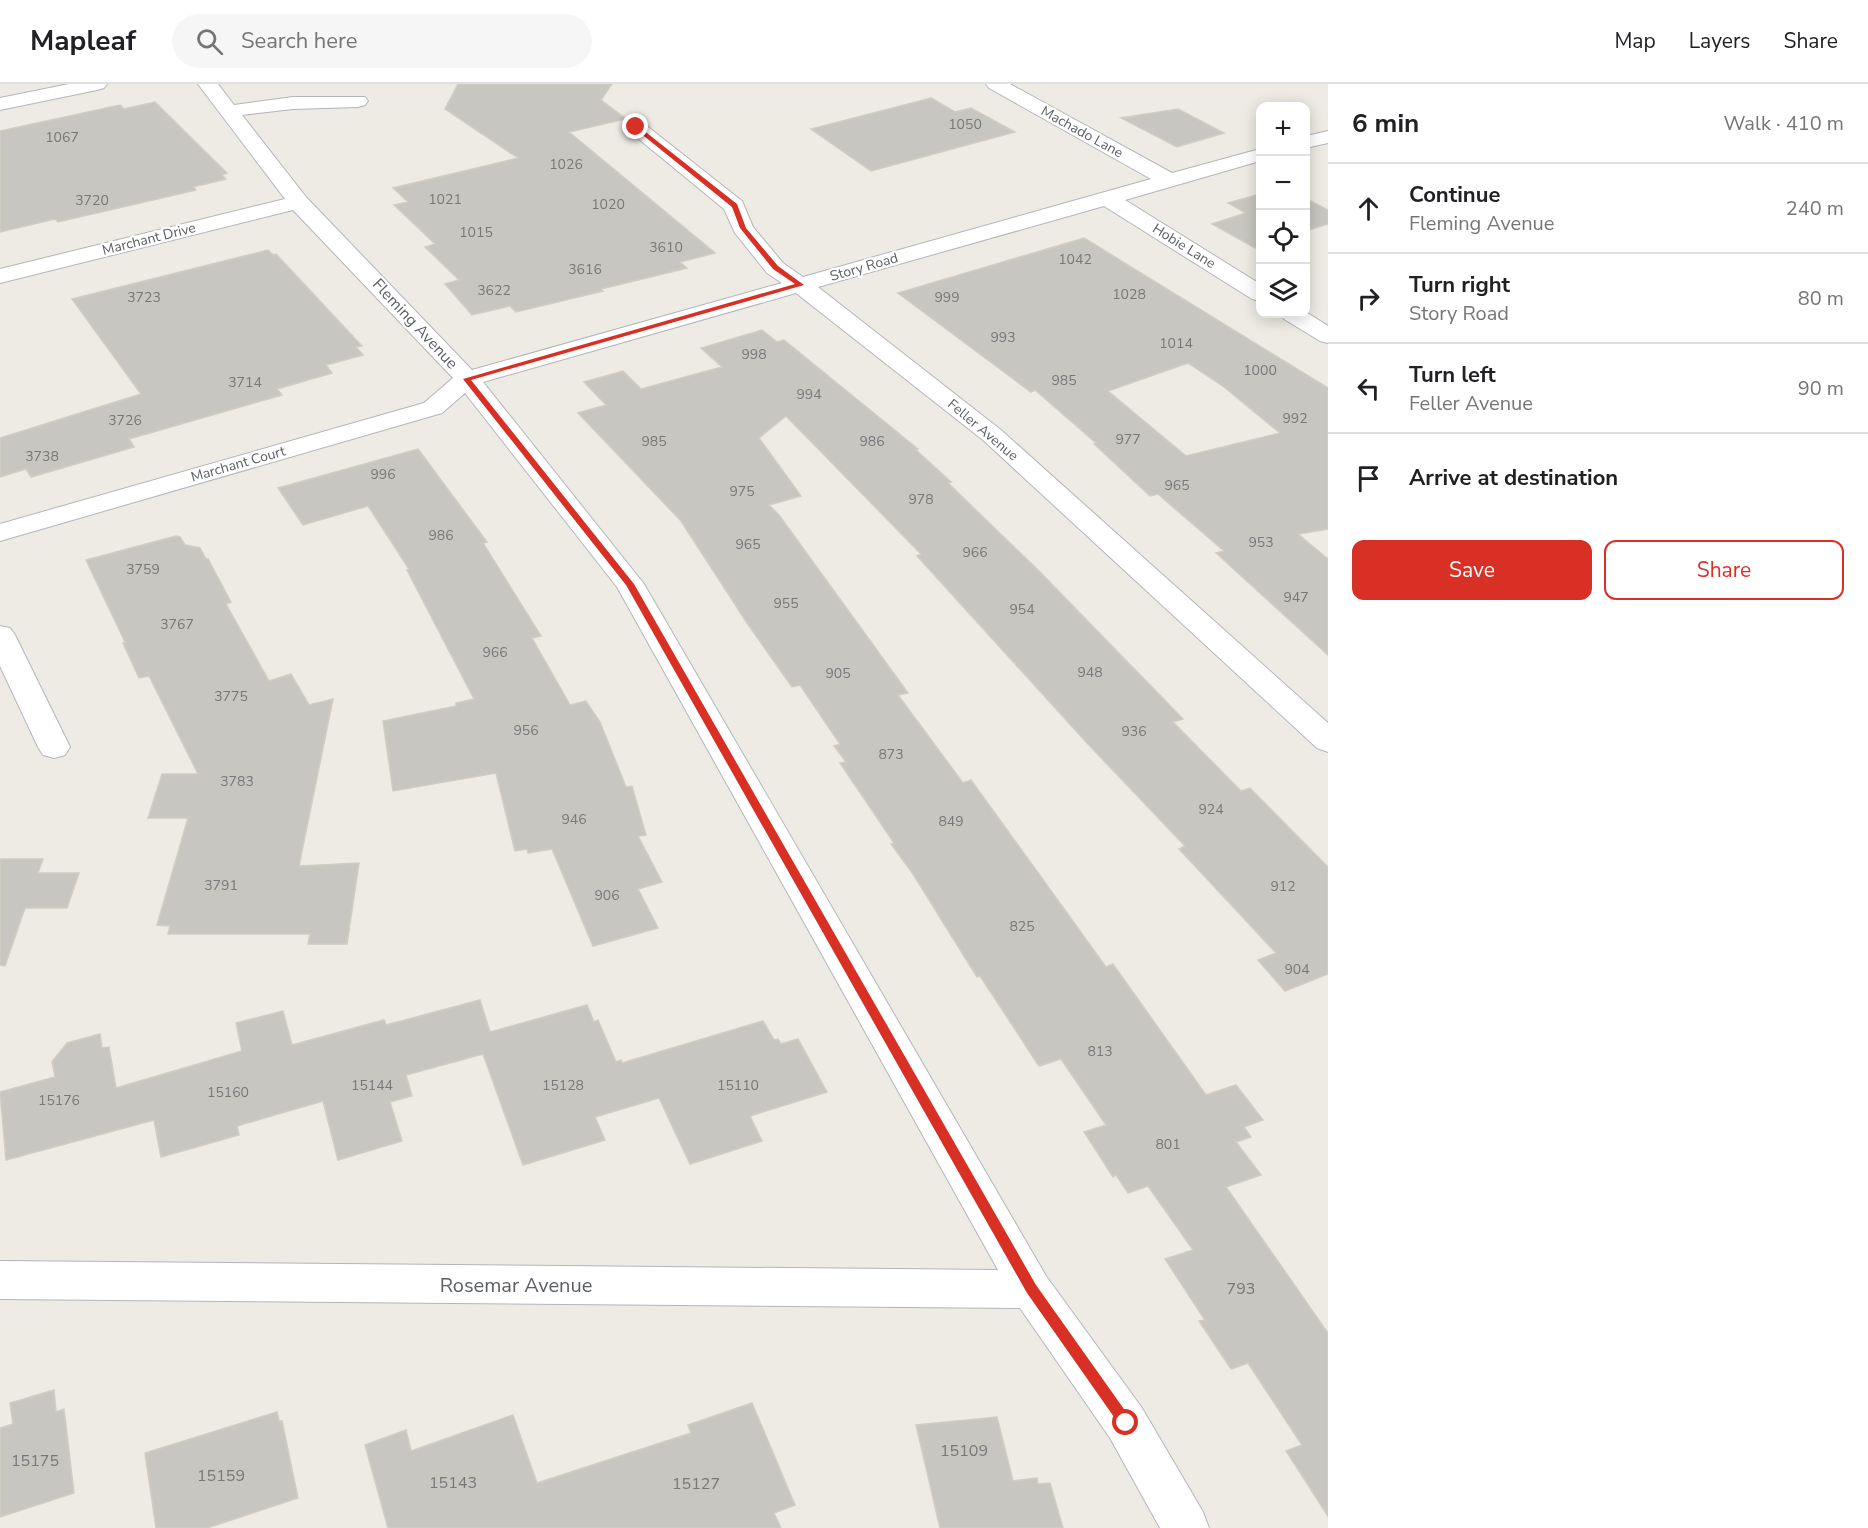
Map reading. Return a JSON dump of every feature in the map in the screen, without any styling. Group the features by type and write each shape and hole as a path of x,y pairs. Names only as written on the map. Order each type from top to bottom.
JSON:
{"street":[{"path":"0,104 96,84"},
{"name":"Fleming Avenue","path":"208,84 298,202 467,379 630,584 1031,1289 1126,1423 1186,1528"},
{"name":"Machado Lane","path":"996,84 1168,180"},
{"path":"230,112 288,101 358,101"},
{"name":"Feller Avenue","path":"636,127 734,206 743,228 775,268 801,285 992,435 1328,741"},
{"path":"1310,141 1328,137"},
{"name":"Story Road","path":"467,379 1256,156"},
{"name":"Hobie Lane","path":"1107,198 1256,291"},
{"name":"Marchant Drive","path":"0,276 298,202"},
{"path":"1299,318 1328,336"},
{"name":"Marchant Court","path":"0,533 433,408 467,379"},
{"path":"0,635 54,747"},
{"name":"Rosemar Avenue","path":"0,1280 1031,1289"}],"building":[{"path":"458,84 612,84 601,100 626,119 569,132 715,253 680,262 687,268 601,289 603,291 516,312 510,306 472,315 445,284 459,280 425,247 435,244 394,205 408,202 393,188 518,158 445,109"},
{"path":"931,98 955,112 971,108 1015,132 871,171 811,129"},
{"path":"155,102 227,173 222,175 226,179 193,187 196,190 58,222 55,219 0,232 0,131 120,105 124,109"},
{"path":"1178,109 1224,133 1177,147 1121,118"},
{"path":"1256,195 1256,248 1212,224 1246,213 1228,203"},
{"path":"1310,201 1328,210 1328,224 1310,229"},
{"path":"1084,238 1328,388 1328,529 1298,534 1328,559 1328,655 1216,553 1224,551 1158,494 1150,496 1094,444 1096,443 1035,390 1031,392 898,293","holes":["1188,363 1224,387 1280,433 1186,456 1108,391"]},
{"path":"268,250 273,255 276,254 362,346 356,347 363,355 326,365 332,373 277,389 282,395 129,439 134,447 31,477 26,469 0,477 0,438 141,394 72,299"},
{"path":"762,330 777,342 784,340 918,449 916,450 951,482 948,483 1039,571 1183,719 1173,722 1241,791 1250,788 1328,867 1328,974 1285,991 1258,960 1276,953 1179,849 1185,846 1087,743 917,556 921,554 786,416 759,438 801,496 769,505 779,515 908,693 898,695 963,783 971,780 1106,967 1113,964 1206,1095 1236,1085 1263,1120 1244,1127 1251,1137 1236,1142 1261,1175 1226,1187 1328,1333 1328,1516 1286,1451 1302,1445 1248,1363 1231,1369 1199,1321 1205,1320 1165,1259 1193,1250 1148,1186 1128,1193 1116,1175 1113,1177 1084,1132 1106,1125 1061,1059 1039,1066 980,976 977,977 913,874 891,844 894,843 840,763 846,762 834,746 840,744 800,685 792,687 747,623 681,521 578,413 606,405 584,382 623,371 641,389 722,367 701,348"},
{"path":"418,449 487,542 483,543 541,636 532,638 570,705 586,701 600,722 626,787 632,786 646,835 638,836 662,882 638,889 658,928 593,946 552,849 528,853 527,849 515,851 496,773 393,791 383,721 456,706 456,703 474,699 407,570 409,569 368,506 303,525 278,488"},
{"path":"176,536 180,537 185,545 200,548 208,559 231,602 226,604 269,681 291,674 309,705 333,699 299,866 359,863 347,944 308,944 310,934 168,934 170,926 157,925 188,818 148,818 162,774 198,774 149,676 139,678 123,643 125,642 86,560"},
{"path":"0,859 43,859 38,873 79,873 67,908 25,908 5,966 0,965"},
{"path":"480,1000 490,1032 587,1005 594,1022 598,1020 616,1062 621,1060 622,1063 763,1021 774,1040 778,1039 781,1044 798,1039 827,1092 750,1116 762,1141 690,1164 659,1098 595,1117 605,1140 523,1165 483,1054 406,1075 412,1096 390,1102 402,1141 338,1160 323,1101 237,1126 239,1135 161,1157 154,1120 6,1160 0,1092 55,1077 52,1062 67,1043 100,1034 102,1048 109,1047 116,1088 242,1051 236,1023 283,1011 292,1045 384,1020 386,1025"},
{"path":"54,1390 56,1412 64,1409 74,1493 0,1517 0,1428 13,1424 10,1403"},
{"path":"752,1403 795,1505 774,1513 781,1528 388,1528 365,1445 406,1430 411,1451 513,1415 537,1483 691,1433 688,1425"},
{"path":"277,1412 279,1421 282,1421 298,1498 207,1528 156,1528 145,1453"},
{"path":"997,1417 1013,1481 1037,1478 1038,1484 1050,1483 1063,1528 940,1528 916,1425"}],"route":[{"path":"636,127 734,206 743,228 775,268 801,285 467,379 630,584 1031,1289 1126,1423"}]}
